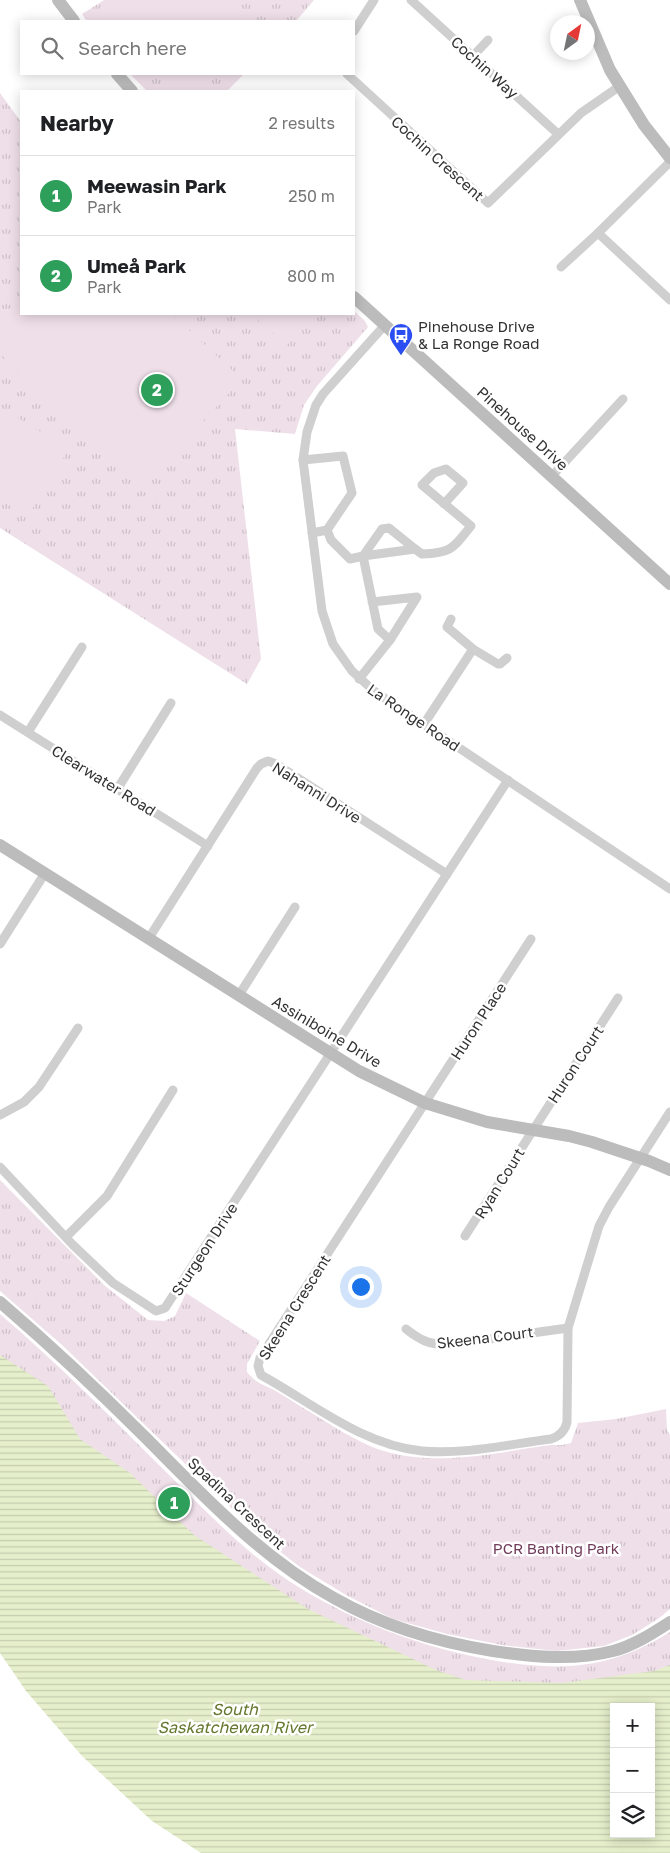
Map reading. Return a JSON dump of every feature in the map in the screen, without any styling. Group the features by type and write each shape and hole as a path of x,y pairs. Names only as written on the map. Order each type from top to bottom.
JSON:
{"street":[{"path":"58,0 73,20"},
{"path":"355,29 374,0"},
{"name":"Cochin Way","path":"411,0 558,134"},
{"path":"580,0 610,70 644,125 670,158"},
{"path":"473,56 488,40"},
{"path":"118,75 131,90"},
{"name":"Cochin Crescent","path":"348,75 488,203 581,113 620,86"},
{"path":"562,267 670,162"},
{"path":"598,233 670,300"},
{"name":"Pinehouse Drive","path":"355,298 670,584"},
{"name":"La Ronge Road","path":"384,326 323,394 316,405 307,432 304,460 312,533 322,611 333,644 359,679 374,691 670,888"},
{"path":"552,476 622,399"},
{"path":"304,460 343,456 352,493 327,530 312,533"},
{"path":"390,640 378,628 364,556 382,529 389,528 422,554 441,554 453,548 471,526 444,504"},
{"path":"327,530 331,540 350,559 415,549"},
{"path":"359,679 390,640 417,596 372,602"},
{"path":"451,620 448,627 473,649 498,664 507,658"},
{"path":"28,732 82,647"},
{"path":"424,724 473,649"},
{"path":"118,788 171,703"},
{"name":"Clearwater Road","path":"0,715 208,846"},
{"name":"Nahanni Drive","path":"149,938 257,768 268,761 276,764 447,874"},
{"path":"330,1054 508,780"},
{"name":"Assiniboine Drive","path":"0,845 359,1071 425,1103 487,1122 592,1142 670,1170"},
{"path":"0,944 45,873"},
{"path":"239,995 295,907"},
{"name":"Huron Place","path":"425,1103 531,939"},
{"name":"Huron Court","path":"532,1130 618,998"},
{"path":"0,1115 24,1102 39,1087 78,1028"},
{"name":"Sturgeon Drive","path":"0,1167 66,1237 113,1283 156,1311 165,1308 330,1054"},
{"path":"66,1237 107,1196 173,1090"},
{"name":"Skeena Crescent","path":"425,1103 260,1358 258,1366 261,1374 358,1432 404,1448 422,1451 457,1450 551,1439 564,1431 567,1422 568,1328 599,1226 609,1207 670,1112"},
{"name":"Ryan Court","path":"465,1236 532,1130"},
{"name":"Spadina Crescent","path":"0,1302 49,1344 95,1388 234,1526 277,1562 334,1598 396,1628 454,1644 515,1654 573,1658 615,1651 644,1638 670,1622"},
{"name":"Skeena Court","path":"406,1330 432,1345 446,1345 568,1328"}],"green space":[{"path":"104,0 314,0 297,20 86,20 82,14"},
{"path":"117,0 233,0 240,5 251,20 106,20 103,17 109,7"},
{"path":"131,75 243,75 228,90 146,90"},
{"path":"157,75 203,75 187,90 171,90"},
{"path":"0,93 20,121 20,315 355,315 355,312 365,321 368,327 317,386 304,405 295,434 235,429 261,659 247,684 0,528"},
{"path":"20,297 20,315 172,315 242,379 143,486 0,354 0,319"},
{"path":"252,315 310,315 312,317 287,345"},
{"path":"0,407 69,449 28,516 0,500"},
{"name":"PCR Banting Park","path":"0,1180 104,1285 148,1320 164,1321 175,1316 186,1293 260,1341 247,1364 247,1372 253,1379 367,1445 411,1457 451,1458 491,1454 571,1443 578,1423 616,1419 666,1409 667,1430 670,1435 670,1609 632,1635 604,1646 556,1651 502,1645 447,1634 393,1619 346,1595 300,1567 261,1537 62,1345 0,1291"},
{"path":"0,1314 83,1390 239,1542 272,1569 311,1595 357,1618 405,1638 455,1652 507,1663 556,1666 579,1665 601,1661 624,1655 670,1632 670,1670 584,1688 459,1686 384,1653 208,1553 137,1493 0,1366"}],"water":[{"name":"South Saskatchewan River","path":"0,1355 48,1386 80,1439 130,1473 194,1535 308,1609 436,1670 466,1680 562,1683 654,1671 670,1665 670,1853 201,1853 152,1821 82,1756 26,1691 0,1653"}],"place":[{"name":"Pinehouse Drive & La Ronge Road","path":"401,356"},
{"name":"Umeå Park","path":"157,390"},
{"name":"Meewasin Park","path":"174,1503"}]}
